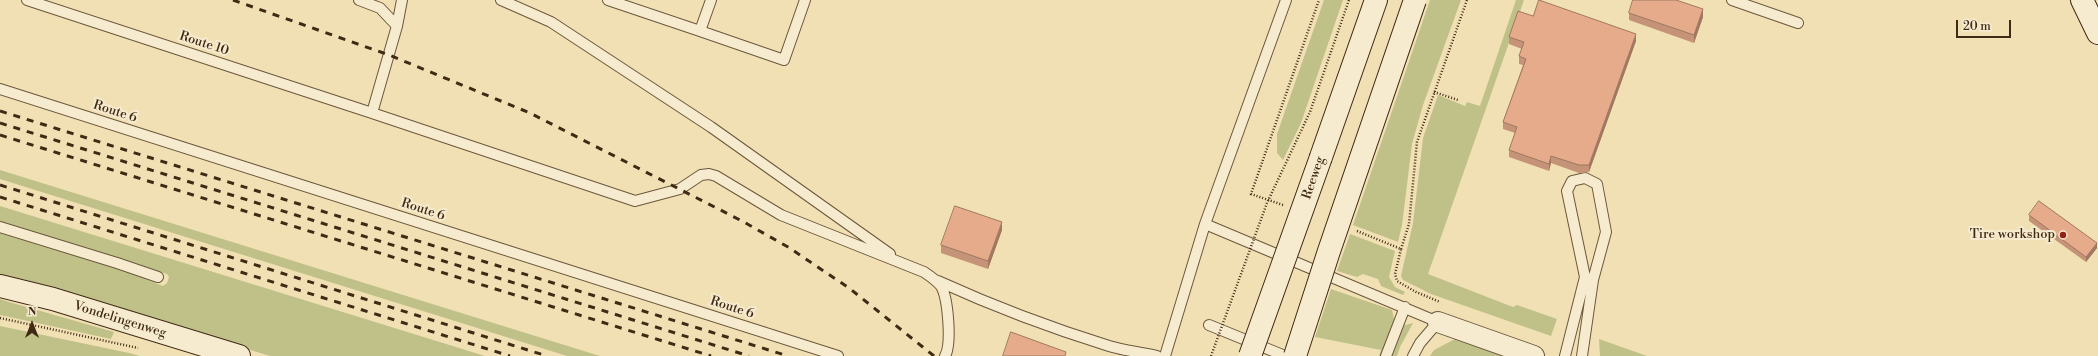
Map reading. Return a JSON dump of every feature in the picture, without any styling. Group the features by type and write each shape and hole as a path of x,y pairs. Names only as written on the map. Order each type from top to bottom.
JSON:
{"main road":[{"name":"Reeweg","path":"1250,356 1376,0"},
{"path":"1295,356 1329,251 1415,0"},
{"path":"2082,0 2098,33"},
{"name":"Vondelingenweg","path":"0,286 53,299 238,356"}],"street":[{"path":"1438,322 1534,356"}],"lane":[{"name":"Route 10","path":"27,0 635,201 674,192 701,175 709,174 716,176 781,215 904,264"},
{"path":"359,0 380,8 397,26"},
{"path":"372,113 397,26 402,0"},
{"path":"501,0 551,22 571,35 711,127 904,264 924,272 936,280 988,304 1122,352 1157,356"},
{"path":"608,0 621,2 784,60 805,0"},
{"path":"700,31 711,0"},
{"path":"1165,356 1205,224 1286,0"},
{"path":"1732,0 1798,23"},
{"name":"Route 6","path":"0,89 838,356"},
{"path":"1565,356 1584,277 1567,191 1572,180 1585,178 1597,184 1606,232 1593,280 1582,356"},
{"path":"1205,224 1438,322 1420,343 1412,356"},
{"path":"0,227 158,277"},
{"path":"936,280 941,287 947,304 948,347 945,356"},
{"path":"1386,356 1405,307"},
{"path":"1209,325 1285,356"}],"path":[{"path":"1289,207 1251,194 1319,0"},
{"path":"1211,356 1267,203 1310,112 1349,0"},
{"path":"1416,292 1397,281 1395,274 1409,224 1417,142 1467,0"},
{"path":"1434,92 1458,100"},
{"path":"1356,231 1401,249"},
{"name":"Vondelingenweg","path":"0,318 144,349"}],"green space":[{"path":"1324,0 1343,0 1301,123 1283,160 1277,153 1277,134"},
{"path":"1430,0 1461,0 1423,105 1412,144 1402,225 1398,242 1353,225"},
{"path":"1516,0 1524,0 1428,274 1513,307 1517,305 1557,319 1551,336 1431,294 1403,280 1401,276 1413,223 1423,138 1438,95 1465,106 1467,102 1480,106"},
{"path":"0,170 600,356 567,356 0,179"},
{"path":"0,206 485,356 270,356 156,321 0,278 0,230 116,267 163,286 167,283 169,277 167,274 0,223"},
{"path":"1350,234 1395,251 1389,277 1395,287 1405,292 1403,295 1381,286 1378,279 1363,274 1357,277 1337,271"},
{"path":"1331,289 1392,310 1394,319 1382,356 1379,356 1381,350 1315,337"},
{"path":"0,299 114,332 111,339 0,315"},
{"path":"1413,323 1400,347 1397,356 1390,356 1402,326"},
{"path":"0,326 129,353 140,356 0,356"},
{"path":"1457,338 1507,356 1430,356 1434,350"},
{"path":"1599,339 1647,356 1600,356"}],"building":[{"path":"1539,0 1636,34 1589,165 1579,165 1551,156 1549,164 1509,150 1517,127 1503,122 1526,59 1519,56 1524,42 1509,37 1518,11 1533,16"},
{"path":"1633,0 1676,0 1703,9 1694,35 1629,13"},
{"name":"Tire workshop","path":"2039,201 2097,243 2086,257 2029,215"},
{"path":"955,206 1002,222 988,261 941,245"},
{"path":"1011,332 1066,352 1065,356 1003,356"}],"railway":[{"path":"233,0 389,55 530,113 742,221 788,247 849,288 934,356"},
{"path":"0,111 788,356"},
{"path":"0,123 749,356"},
{"path":"0,135 711,356"},
{"path":"0,185 547,356"},
{"path":"0,197 510,356"}],"place":[{"name":"Tire workshop","path":"2063,235"}]}
